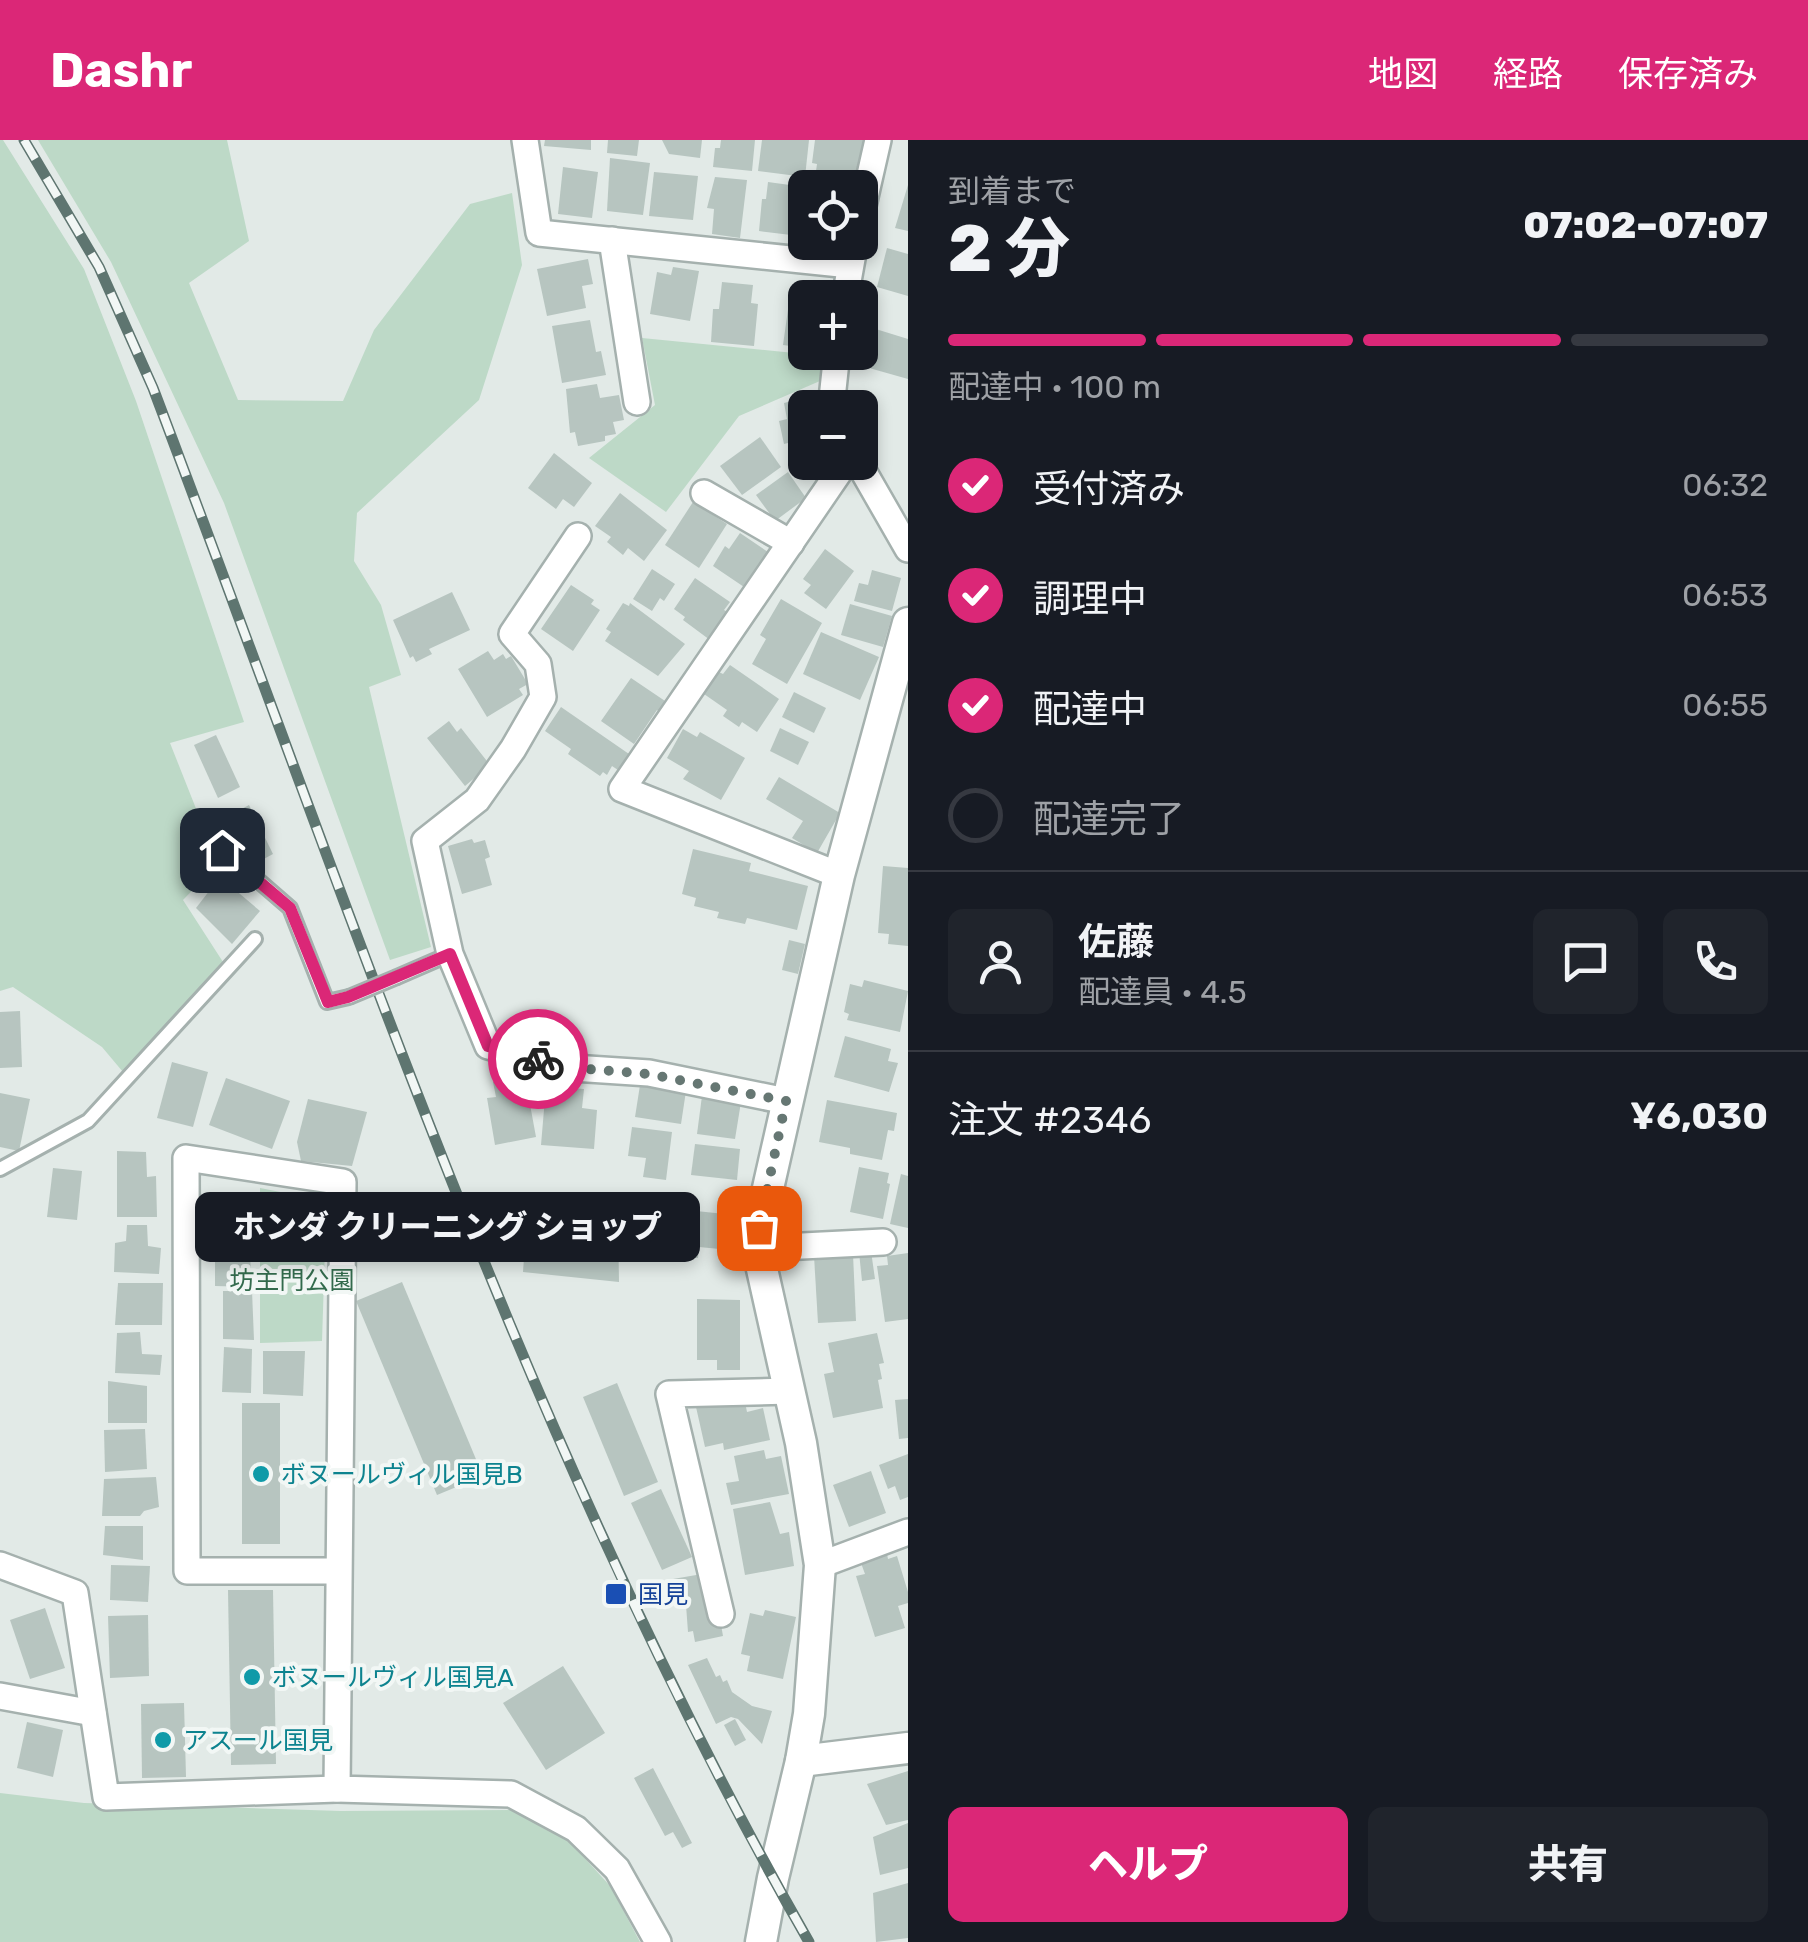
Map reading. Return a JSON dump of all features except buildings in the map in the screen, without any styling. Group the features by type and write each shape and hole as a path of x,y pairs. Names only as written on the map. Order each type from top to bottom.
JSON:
{"street":[{"path":"525,140 539,232 788,250"},
{"path":"871,170 878,140"},
{"path":"612,240 637,402"},
{"path":"834,480 622,789 840,875"},
{"path":"868,480 908,549"},
{"path":"704,493 791,543"},
{"path":"578,536 512,634 538,664 543,697 514,750 477,800 425,840 450,954 488,1046 574,1068 648,1074 786,1101"},
{"path":"761,1942 772,1878 802,1761 820,1565 814,1506 760,1260 759,1228 840,875 908,624"},
{"path":"337,1571 187,1570 186,1158 344,1182 337,1789"},
{"path":"760,1248 883,1242"},
{"path":"721,1614 668,1394 790,1391"},
{"path":"820,1565 908,1532"},
{"path":"0,1565 75,1593 106,1797 337,1789 512,1794 576,1829 617,1869 658,1942"},
{"path":"0,1696 93,1713"},
{"path":"802,1761 908,1748"}],"lane":[{"path":"222,850 290,908 328,1002 450,954"},
{"path":"0,1169 88,1121 255,940"}],"green space":[{"path":"0,140 84,269 136,401 244,722 170,743 218,864 183,900 223,962 123,1072 102,1047 13,987 0,991"},
{"path":"38,140 227,140 249,241 189,283 238,400 343,401 374,330 470,204 512,193 522,265 479,400 357,513 354,561 381,605 401,675 369,687 431,947 390,960 224,503 111,262"},
{"path":"642,338 788,352 788,370 822,370 820,381 799,390 788,390 788,395 739,416 666,512 589,458 655,405"},
{"name":"坊主門公園","path":"260,1188 311,1198 326,1218 322,1341 260,1343"},
{"path":"0,1793 84,1803 341,1811 511,1810 570,1842 611,1887 640,1942 0,1942"}],"railway":[{"path":"24,140 99,267 153,388 374,981 531,1374 616,1567 709,1756 809,1942"}],"way so far":[{"path":"538,1059 574,1068 619,1069 786,1101 759,1228"}],"place":[{"name":"ホンダ クリーニング ショップ","path":"759,1228"},
{"name":"ボヌールヴィル国見B","path":"261,1474"},
{"name":"国見","path":"616,1594"},
{"name":"ボヌールヴィル国見A","path":"252,1677"},
{"name":"アスール国見","path":"163,1740"}],"route":[{"path":"222,850 290,908 328,1002 450,954 488,1046 538,1059"}]}
